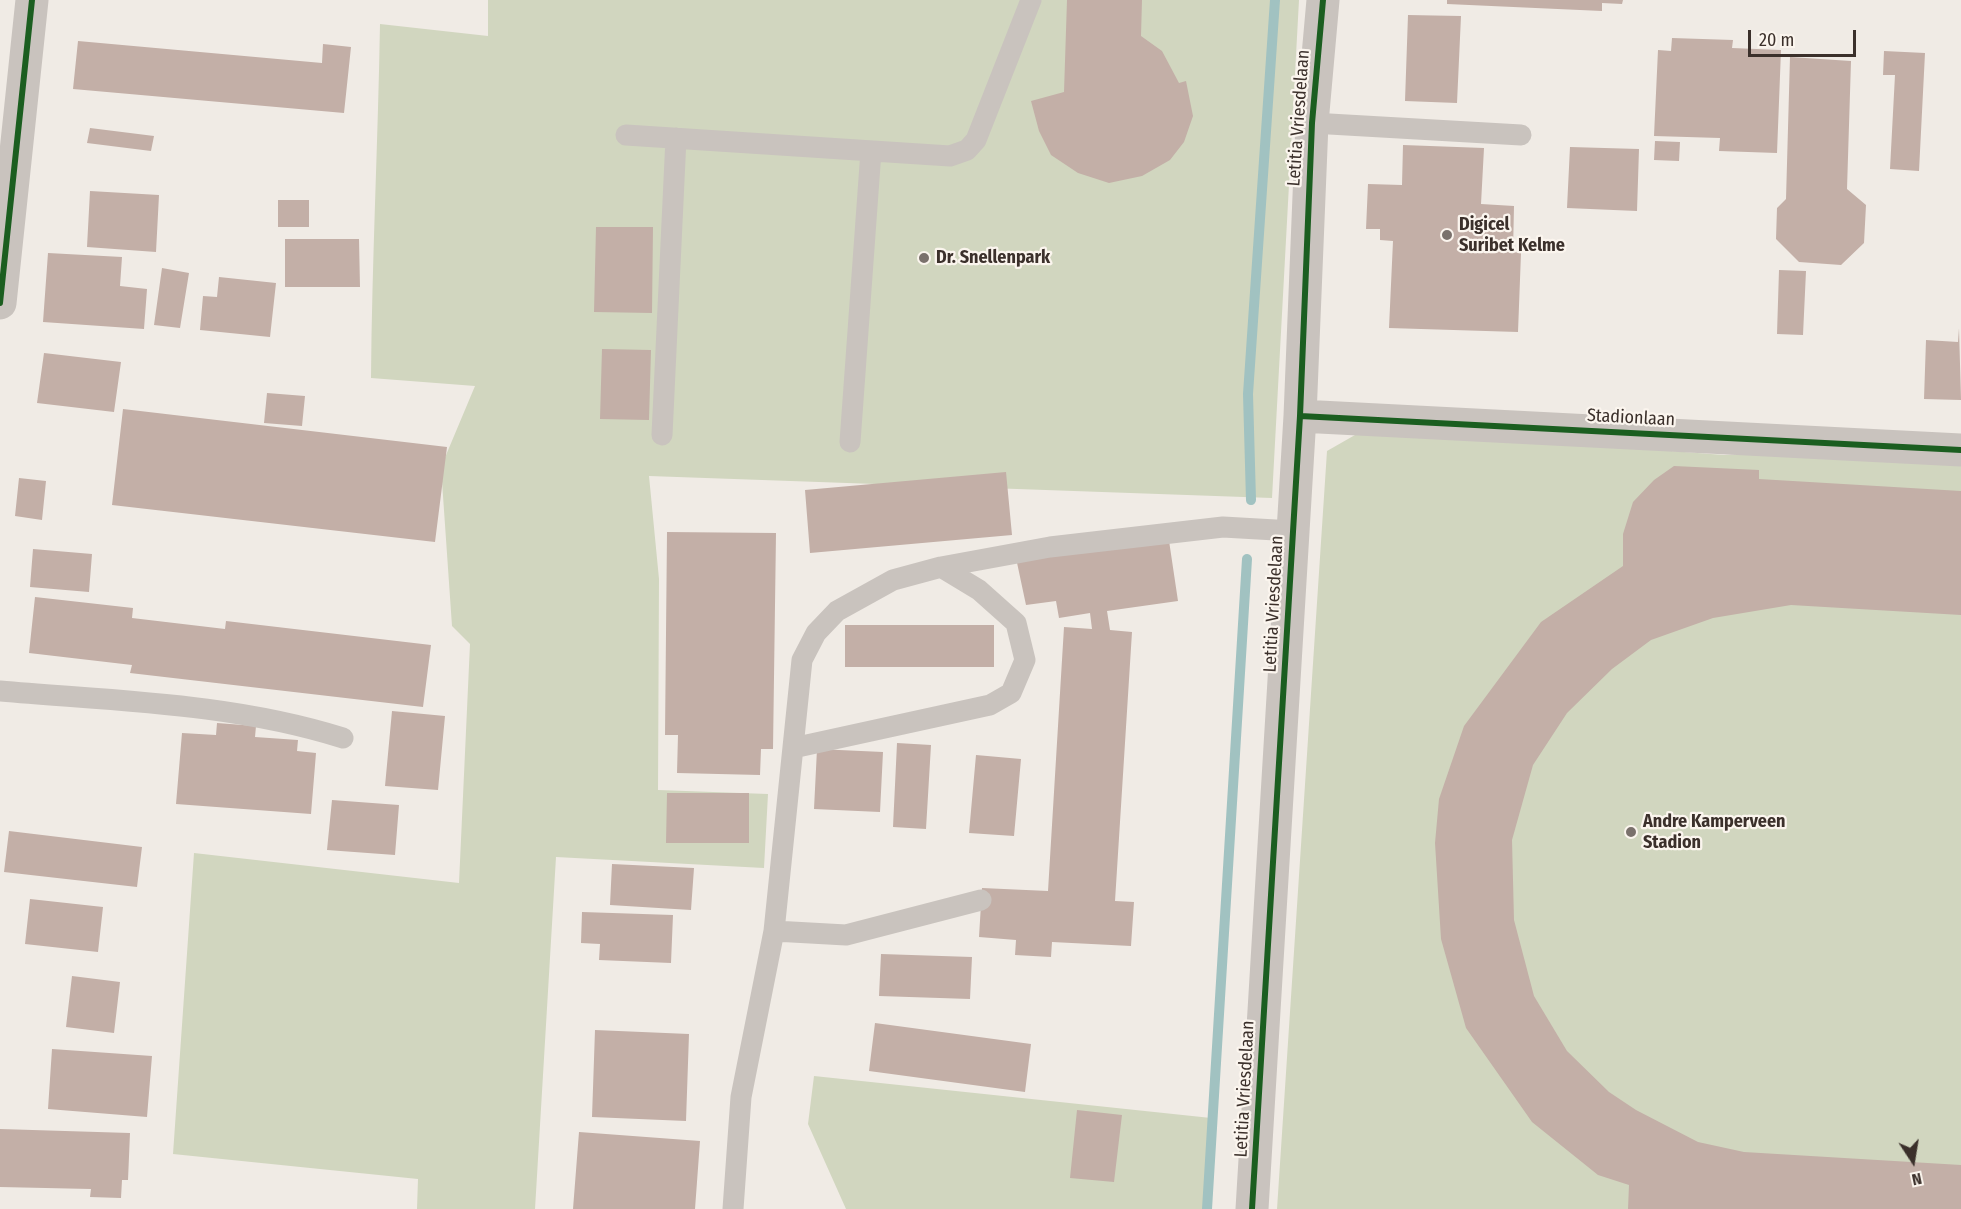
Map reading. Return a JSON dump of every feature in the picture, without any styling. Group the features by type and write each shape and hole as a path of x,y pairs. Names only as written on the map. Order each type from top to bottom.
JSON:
{"street":[{"path":"0,303 32,0"},
{"name":"Letitia Vriesdelaan","path":"1252,1209 1300,416 1312,123 1323,0"},
{"name":"Stadionlaan","path":"1300,416 1961,450"}],"lane":[{"path":"626,135 950,156 967,150 976,140 1031,0"},
{"path":"1312,123 1521,135"},
{"path":"662,435 676,138"},
{"path":"850,442 871,151"},
{"path":"733,1209 741,1097 774,931 802,660 816,633 837,611 893,580 941,567 1050,547 1223,527 1293,531"},
{"path":"793,748 990,705 1011,693 1025,660 1016,623 979,590 941,567"},
{"path":"0,691 233,711 297,724 343,738"},
{"path":"774,931 846,935 981,900"}],"green space":[{"path":"488,0 1299,0 1272,498 649,476 659,579 658,790 768,794 764,868 556,857 535,1209 417,1209 418,1179 173,1154 194,853 459,883 470,644 452,626 441,467 475,386 371,378 380,24 488,36"},
{"name":"Andre Kamperveen Stadion","path":"1362,431 1473,436 1724,455 1896,449 1961,453 1961,1209 1277,1209 1327,451"},
{"path":"814,1076 1211,1118 1207,1209 846,1209 808,1124"}],"building":[{"path":"1067,0 1142,0 1141,36 1162,51 1179,83 1186,81 1193,116 1184,142 1170,160 1142,176 1109,183 1078,173 1051,155 1039,131 1031,101 1064,92"},
{"path":"1447,0 1623,0 1622,4 1602,3 1602,11 1447,4"},
{"path":"1408,15 1461,16 1457,103 1405,101"},
{"path":"1672,38 1733,40 1732,48 1781,50 1777,153 1719,151 1720,138 1654,136 1658,50 1671,51"},
{"path":"78,41 322,63 323,44 351,47 344,113 73,89"},
{"path":"1884,51 1925,53 1919,171 1890,169 1895,75 1883,75"},
{"path":"1790,57 1851,61 1847,189 1866,205 1864,243 1841,265 1799,262 1776,239 1777,208 1786,199"},
{"path":"90,128 154,136 151,151 87,143"},
{"path":"1655,141 1680,142 1679,161 1654,160"},
{"name":"Digicel Suribet Kelme","path":"1403,145 1484,148 1481,204 1514,206 1513,252 1521,253 1518,332 1389,328 1393,241 1380,240 1380,229 1366,229 1368,184 1402,185"},
{"path":"1570,147 1639,149 1637,211 1567,208"},
{"path":"90,191 159,195 156,252 87,247"},
{"path":"278,200 309,200 309,227 278,227"},
{"path":"596,227 653,227 652,313 594,312"},
{"path":"285,239 359,239 360,287 285,287"},
{"path":"48,253 122,257 120,286 147,289 144,329 43,322"},
{"path":"162,268 189,273 180,328 154,325"},
{"path":"1779,270 1806,271 1803,335 1777,334"},
{"path":"219,277 276,283 270,337 200,330 203,296 217,297"},
{"path":"1959,328 1961,400 1924,399 1926,340 1958,342"},
{"path":"602,349 651,350 649,420 600,419"},
{"path":"44,353 121,362 114,412 37,403"},
{"path":"267,393 305,396 302,426 264,423"},
{"path":"123,409 447,447 435,542 112,505"},
{"path":"1674,466 1759,470 1759,479 1961,491 1961,615 1791,605 1713,618 1651,640 1612,669 1567,713 1533,765 1512,840 1514,920 1534,996 1567,1051 1609,1092 1636,1110 1698,1142 1744,1152 1961,1165 1961,1209 1628,1209 1629,1185 1598,1175 1532,1122 1466,1028 1441,939 1435,843 1439,799 1464,726 1541,622 1623,566 1623,534 1633,502 1654,480"},
{"path":"1006,472 1012,535 810,553 805,490"},
{"path":"19,478 46,481 42,520 15,516"},
{"path":"667,532 776,533 773,749 761,749 760,775 677,773 678,735 665,735"},
{"path":"1168,534 1178,601 1107,611 1110,630 1132,632 1115,901 1134,902 1131,946 1052,942 1051,957 1015,955 1016,940 979,937 982,888 1048,891 1064,627 1092,629 1090,613 1059,618 1056,601 1026,605 1016,558"},
{"path":"33,549 92,554 89,592 30,587"},
{"path":"35,597 133,608 132,618 225,629 226,621 431,645 423,707 130,673 132,665 29,653"},
{"path":"845,625 994,625 994,667 845,667"},
{"path":"392,711 445,716 438,790 385,786"},
{"path":"217,723 256,726 255,737 298,740 297,751 316,753 311,814 176,804 182,733 216,735"},
{"path":"897,743 931,745 926,829 893,827"},
{"path":"817,749 883,752 880,812 814,809"},
{"path":"976,755 1021,759 1014,836 969,833"},
{"path":"667,793 749,793 749,843 666,843"},
{"path":"332,800 399,805 395,855 327,850"},
{"path":"9,831 142,847 137,887 4,872"},
{"path":"612,864 694,868 691,910 610,905"},
{"path":"30,899 103,907 98,952 25,944"},
{"path":"582,912 673,915 671,963 599,960 600,944 581,943"},
{"path":"881,954 972,957 970,999 879,996"},
{"path":"72,976 120,982 114,1033 66,1027"},
{"path":"875,1023 1031,1044 1025,1092 869,1071"},
{"path":"595,1030 689,1034 686,1121 592,1117"},
{"path":"52,1049 152,1056 147,1117 48,1109"},
{"path":"1077,1110 1122,1115 1114,1182 1070,1178"},
{"path":"0,1129 130,1133 128,1180 122,1180 121,1198 90,1197 91,1189 0,1187"},
{"path":"579,1132 700,1141 695,1209 573,1209"}],"waterway":[{"path":"1251,500 1248,394 1275,0"},
{"path":"1207,1209 1247,559"}],"cycle path":[{"path":"0,303 32,0"},
{"path":"1252,1209 1300,416 1312,123 1323,0"},
{"path":"1300,416 1961,450"}],"place":[{"name":"Digicel Suribet Kelme","path":"1447,235"},
{"name":"Dr. Snellenpark","path":"924,258"},
{"name":"Andre Kamperveen Stadion","path":"1631,832"}]}
